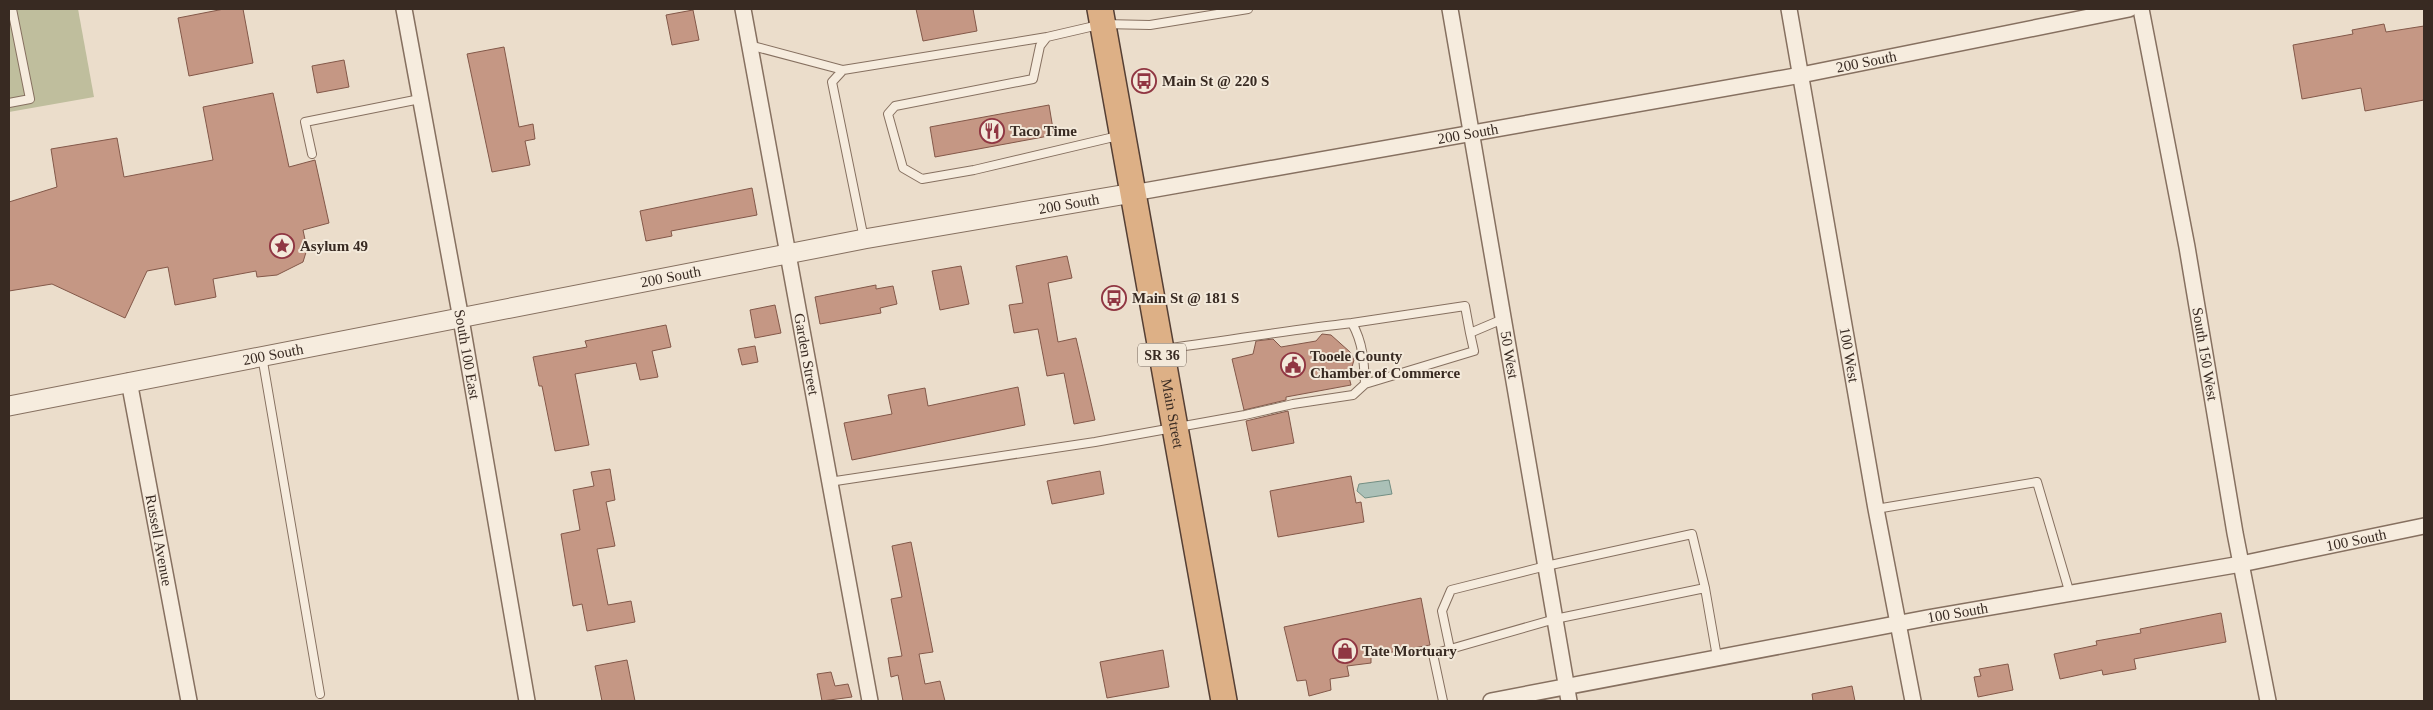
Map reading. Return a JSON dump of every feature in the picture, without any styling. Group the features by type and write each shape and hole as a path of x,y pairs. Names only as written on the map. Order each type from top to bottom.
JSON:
{"highway":[{"name":"Main Street","path":"1102,16 1224,701"}],"street":[{"name":"South 100 East","path":"404,9 461,319 527,701"},
{"name":"Garden Street","path":"743,9 786,254 870,701"},
{"name":"50 West","path":"1450,9 1568,694"},
{"name":"100 West","path":"1789,9 1876,509 1913,701"},
{"name":"200 South","path":"9,406 129,381 461,319 864,239 1801,75 2129,9"},
{"name":"South 150 West","path":"2141,9 2189,256 2241,564 2268,701"},
{"name":"Russell Avenue","path":"129,381 189,701"},
{"name":"100 South","path":"1491,701 1568,694 1717,657 1898,623 2241,564 2424,526"}],"lane":[{"path":"9,103 30,99 12,9"},
{"path":"749,45 843,70 1046,37 1102,16 1150,25 1248,9"},
{"path":"1046,37 1040,46 1033,79 895,106 888,114 903,168 922,179 974,170 1123,135"},
{"path":"843,70 832,82 864,239"},
{"path":"312,154 305,122 420,99"},
{"path":"829,482 1095,442 1353,394 1365,384 1474,351 1465,306 1352,323 1279,331 1223,342 1161,350"},
{"path":"1470,333 1503,319"},
{"path":"1352,323 1360,337 1364,359 1365,384"},
{"path":"262,356 320,694"},
{"path":"1876,509 2037,482 2070,594"},
{"path":"1450,649 1442,611 1451,590 1546,566 1692,534 1705,588 1717,657"},
{"path":"1443,701 1433,654 1555,619 1705,588"}],"green space":[{"path":"9,9 78,9 94,97 9,112"}],"shaded area":[{"path":"1389,480 1392,494 1365,498 1357,491 1359,484"}],"building":[{"path":"224,9 243,9 253,63 189,76 178,18"},
{"path":"916,9 973,9 977,31 923,41"},
{"path":"693,10 699,40 672,45 666,15"},
{"path":"2384,24 2386,32 2424,26 2424,100 2365,111 2361,88 2302,99 2293,45 2353,34 2352,30"},
{"path":"504,47 519,127 533,124 535,139 525,141 530,165 492,172 467,54"},
{"path":"344,60 349,87 317,93 312,66"},
{"path":"273,93 289,167 315,160 329,223 303,230 307,249 303,262 277,275 257,277 256,271 213,279 216,297 175,305 168,267 147,271 125,318 52,284 9,291 9,202 57,187 51,149 117,138 124,177 213,160 203,107"},
{"name":"Taco Time","path":"1049,105 1054,135 935,157 930,127"},
{"path":"752,188 757,215 671,231 672,236 646,241 640,211"},
{"path":"1067,256 1072,278 1048,283 1058,342 1076,338 1095,420 1074,424 1064,373 1047,376 1038,329 1014,333 1009,305 1023,303 1016,266"},
{"path":"961,266 969,304 940,310 932,271"},
{"path":"876,285 876,289 893,286 897,304 880,308 881,313 820,324 815,297"},
{"path":"775,305 781,333 755,338 750,310"},
{"path":"666,325 671,347 652,351 658,377 640,380 636,363 575,374 589,445 555,451 542,386 539,386 533,357 587,347 585,341"},
{"name":"Tooele County Chamber of Commerce","path":"1322,334 1331,335 1350,352 1354,360 1349,377 1351,385 1286,397 1286,400 1244,410 1232,359 1253,354 1256,341 1273,339 1281,347 1316,341"},
{"path":"755,346 758,362 742,365 738,349"},
{"path":"1018,387 1025,425 852,460 844,423 892,414 888,395 925,388 928,406"},
{"path":"1288,411 1294,443 1252,451 1246,421"},
{"path":"610,469 615,500 606,502 615,546 597,549 608,605 631,601 635,622 587,631 582,604 573,606 561,534 580,530 573,490 594,486 591,472"},
{"path":"1100,471 1104,494 1052,504 1047,481"},
{"path":"1351,476 1356,503 1361,502 1364,522 1278,537 1270,491"},
{"path":"911,542 933,652 919,654 925,684 940,681 945,701 903,701 898,675 891,677 888,658 902,656 891,599 902,597 892,546"},
{"name":"Tate Mortuary","path":"1421,598 1430,645 1371,656 1371,663 1347,666 1349,676 1330,679 1331,690 1309,696 1306,680 1297,681 1284,627"},
{"path":"2221,613 2226,642 2134,659 2136,669 2103,675 2102,670 2060,679 2054,654 2097,645 2096,641 2141,633 2140,629"},
{"path":"1163,650 1169,687 1107,698 1100,662"},
{"path":"627,660 635,701 602,701 595,666"},
{"path":"2008,664 2013,690 1978,697 1974,677 1981,676 1979,669"},
{"path":"831,672 835,686 848,684 852,697 822,701 817,674"},
{"path":"1852,686 1855,701 1813,701 1812,694"}],"place":[{"name":"Main St @ 220 S","path":"1144,81"},
{"name":"Taco Time","path":"992,131"},
{"name":"Asylum 49","path":"282,246"},
{"name":"Main St @ 181 S","path":"1114,298"},
{"name":"Tooele County Chamber of Commerce","path":"1293,365"},
{"name":"Tate Mortuary","path":"1345,651"}]}
